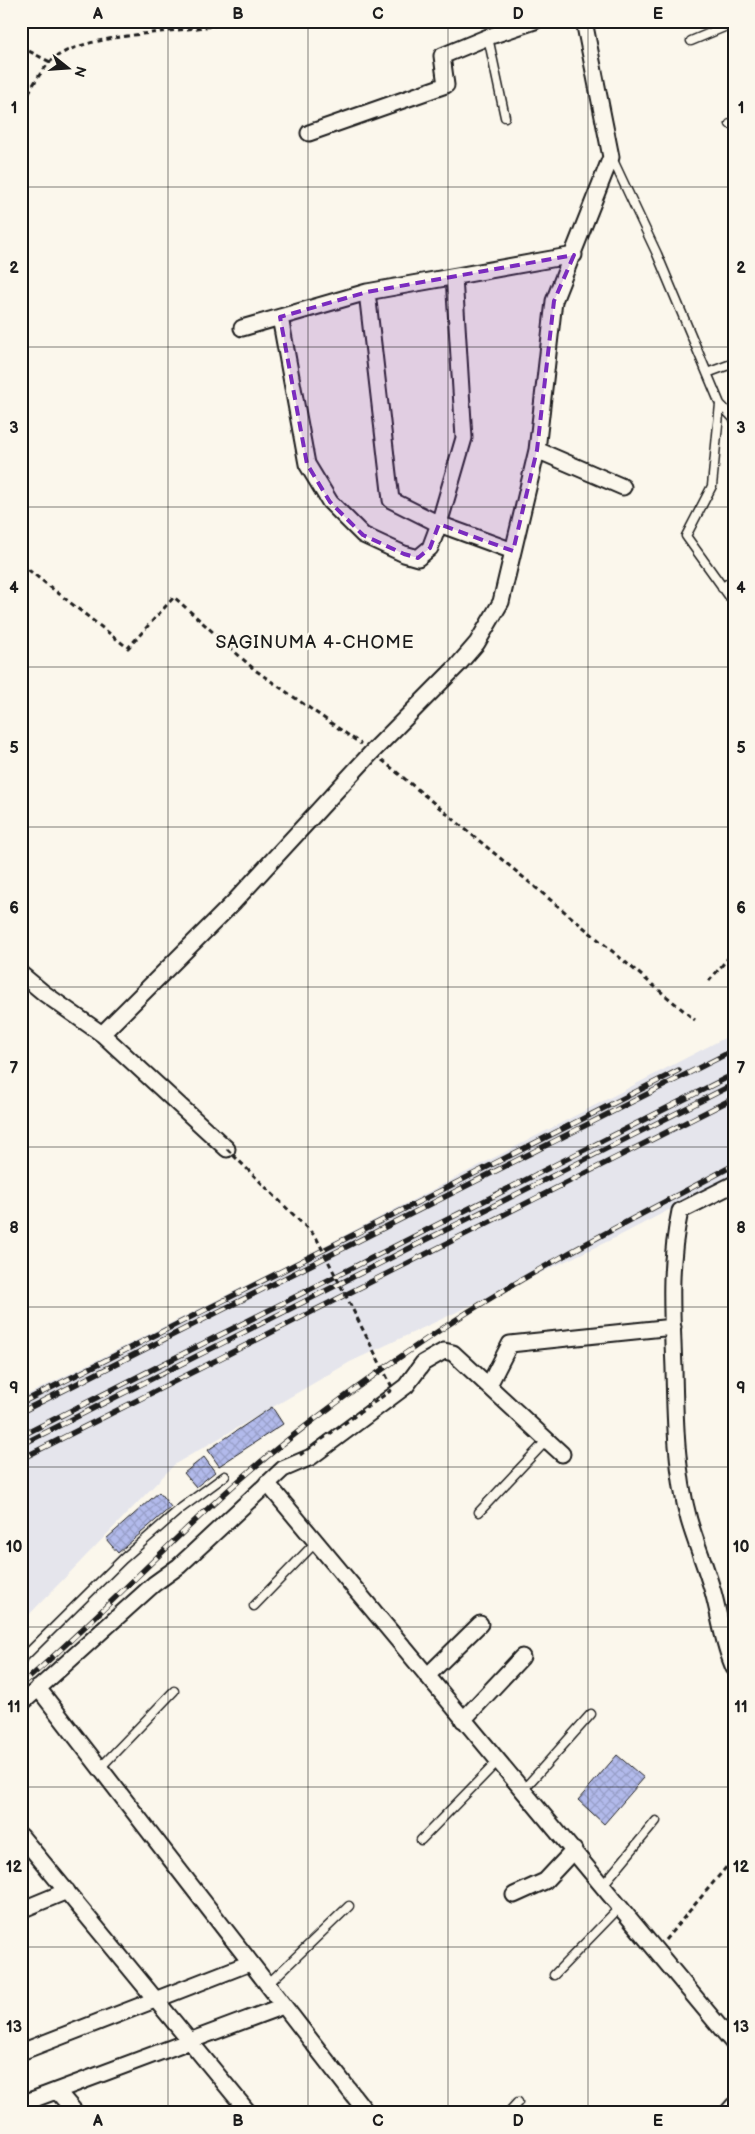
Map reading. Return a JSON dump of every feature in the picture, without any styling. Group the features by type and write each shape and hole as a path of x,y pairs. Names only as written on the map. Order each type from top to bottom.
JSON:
{"street":[{"path":"309,133 446,85 442,56 488,37 535,21"},
{"path":"102,1034 233,903 372,752 458,665 476,643 501,602 537,450 554,302 611,157 584,21"},
{"path":"242,328 367,292 574,255"},
{"path":"280,317 307,464 330,502 363,535 404,554 418,558 430,548 439,524 464,438 454,277"},
{"path":"367,292 391,500 439,524 513,551"},
{"path":"537,450 623,487"},
{"path":"21,974 45,994 102,1034 227,1150"},
{"path":"732,1661 713,1592 689,1519 681,1478 675,1414 670,1286 673,1247 680,1211 734,1184"},
{"path":"489,1386 510,1344 672,1327"},
{"path":"21,1704 154,1584 179,1566 283,1469 311,1457 406,1386 423,1363 444,1351 453,1353 562,1454"},
{"path":"267,1483 734,2044"},
{"path":"427,1676 480,1624"},
{"path":"463,1720 522,1657"},
{"path":"38,1688 367,2113"},
{"path":"21,1836 249,2113"},
{"path":"514,1895 545,1881 574,1850"},
{"path":"21,1910 67,1891"},
{"path":"21,2052 250,1962"},
{"path":"21,2104 284,2006"},
{"path":"57,2091 76,2113"},
{"path":"727,2113 734,2105"}],"lane":[{"path":"691,41 734,23"},
{"path":"488,37 504,116"},
{"path":"611,157 657,254 720,404 734,419"},
{"path":"706,373 734,363"},
{"path":"720,404 712,486 686,536 734,603"},
{"path":"722,588 734,579"},
{"path":"480,1512 546,1441"},
{"path":"21,1660 124,1559 180,1509 225,1476"},
{"path":"254,1606 316,1542"},
{"path":"100,1768 174,1692"},
{"path":"523,1790 592,1714"},
{"path":"421,1840 498,1761"},
{"path":"603,1885 656,1821"},
{"path":"267,1985 349,1906"},
{"path":"554,1975 620,1907"},
{"path":"508,2113 518,2102"}],"path":[{"path":"21,109 26,97 50,62 83,44 238,21"},
{"path":"21,47 50,62"},
{"path":"21,564 128,648 174,597 256,670 372,752 695,1020"},
{"path":"709,980 734,951"},
{"path":"227,1150 316,1237 393,1389 300,1455"},
{"path":"656,1952 734,1858"}],"highlighted area":[{"path":"574,255 554,301 537,450 513,551 439,524 430,548 418,558 404,554 363,535 330,502 307,464 280,317 367,292"}],"shaded area":[{"path":"734,1033 734,1176 619,1236 350,1362 175,1464 21,1623 21,1398 309,1254"}],"building":[{"path":"272,1407 283,1424 219,1466 208,1450"},
{"path":"204,1457 215,1472 196,1487 184,1473"},
{"path":"159,1492 171,1507 118,1553 106,1539"},
{"path":"617,1755 644,1778 604,1824 578,1800"}],"railway":[{"path":"21,1412 734,1050"},
{"path":"21,1403 679,1070"},
{"path":"21,1436 734,1074"},
{"path":"21,1445 734,1084"},
{"path":"21,1459 734,1098"},
{"path":"21,1685 223,1495 294,1435 354,1390 415,1347 491,1298 594,1239 734,1165"}],"district":[{"name":"SAGINUMA 4-CHOME","path":"315,642"}]}
